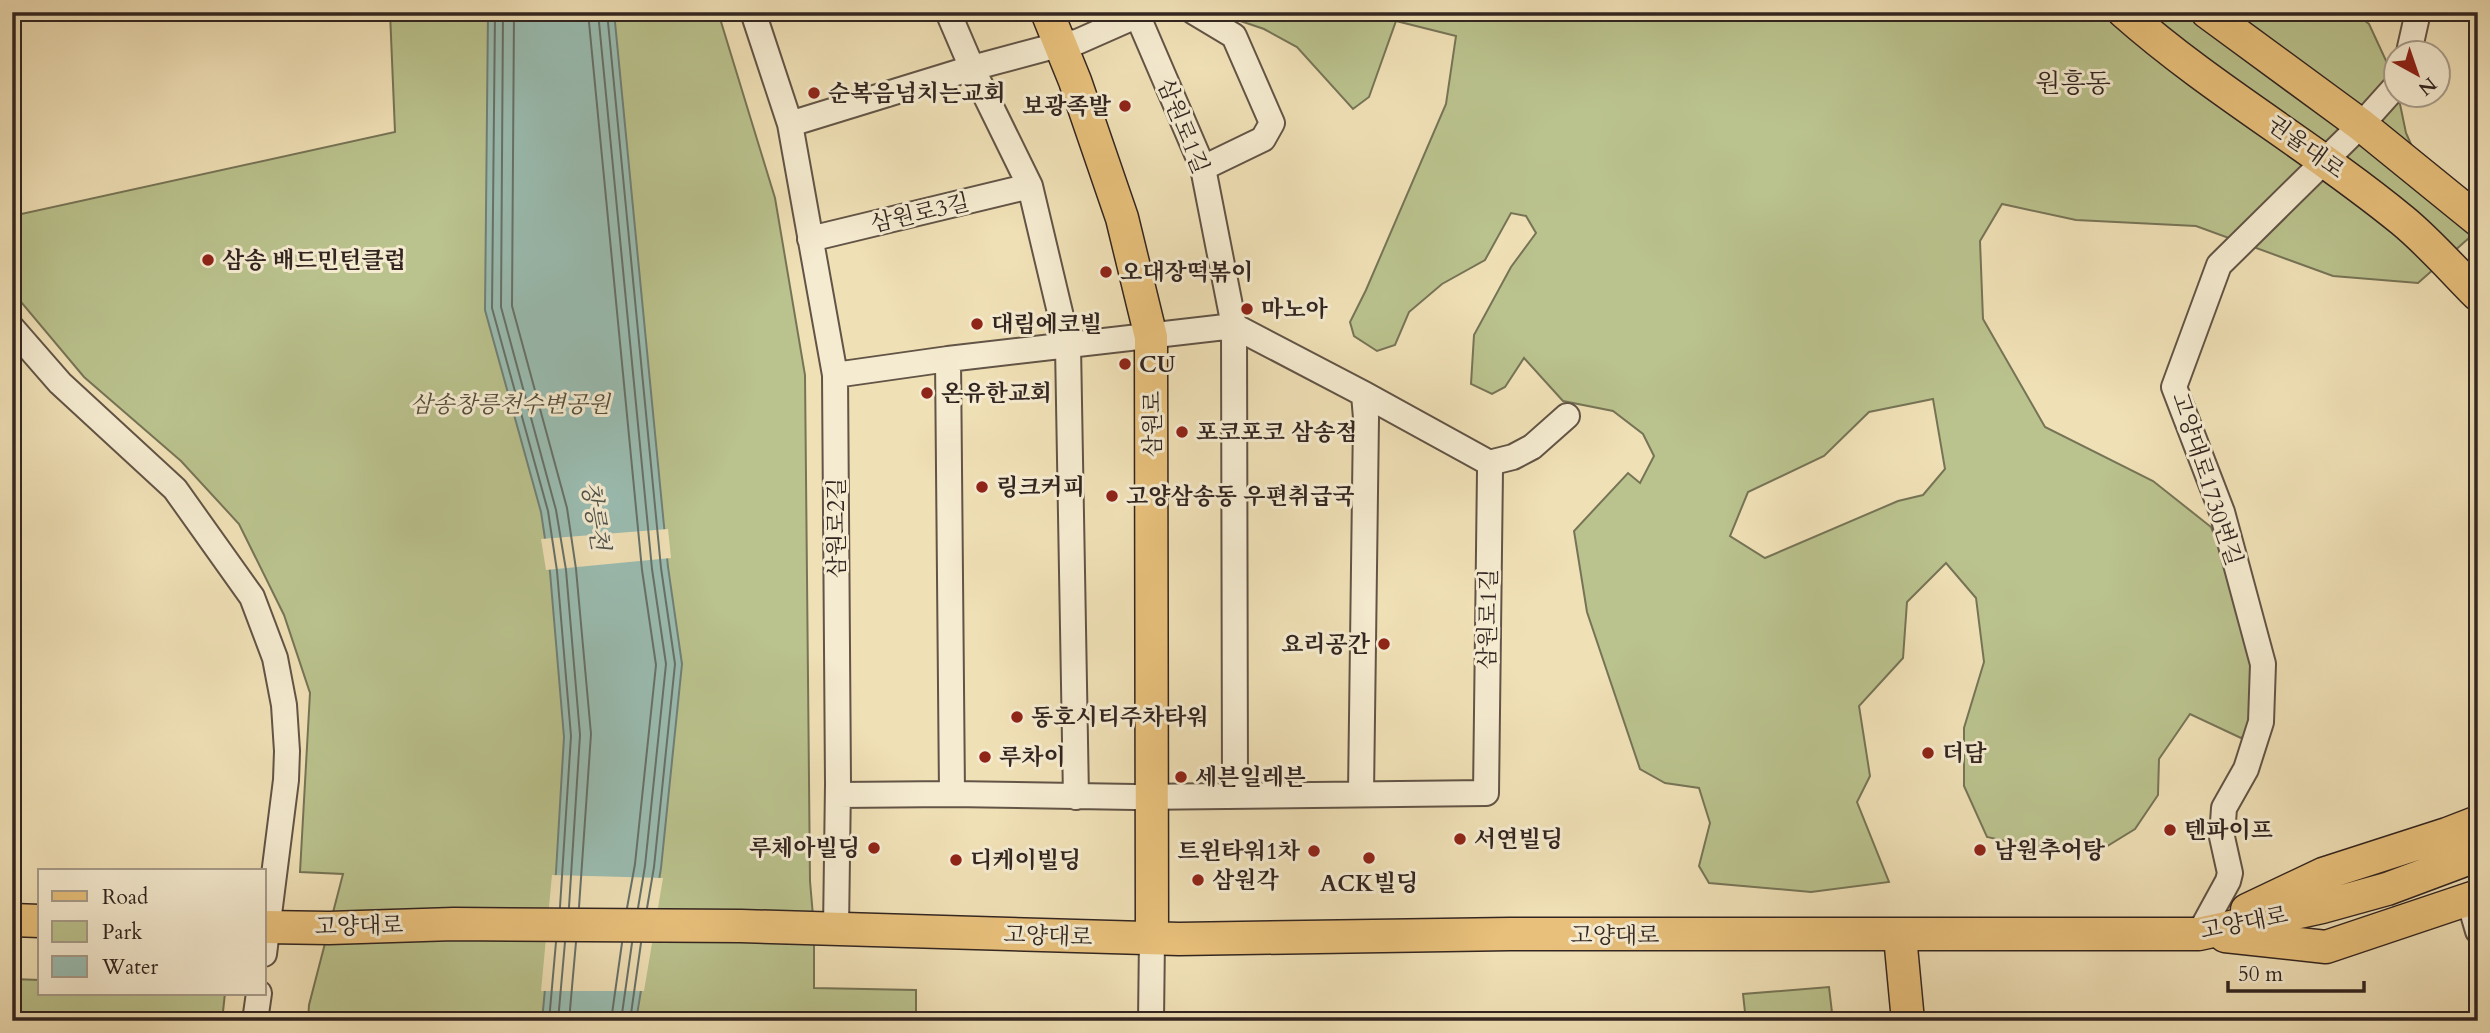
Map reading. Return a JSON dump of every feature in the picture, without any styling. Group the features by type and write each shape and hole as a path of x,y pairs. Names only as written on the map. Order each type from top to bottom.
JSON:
{"main road":[{"name":"삼원로","path":"1046,12 1062,44 1122,218 1151,337 1152,937"},
{"name":"권율대로","path":"2124,12 2162,46 2325,161 2404,221 2478,295"},
{"path":"2207,12 2361,125 2478,220"},
{"path":"2199,934 2323,874 2478,822"},
{"name":"고양대로","path":"266,936 329,928 454,923 741,926 1152,937 1510,934 1900,936 2136,932 2199,934 2322,907 2387,889 2478,855"},
{"path":"2199,934 2326,947 2473,898"},
{"path":"12,920 38,921"},
{"path":"1900,936 1908,1021"}],"street":[{"path":"753,12 790,124 835,375 948,359 1234,326 1489,463 1513,457 1532,447 1567,416"},
{"path":"948,12 972,68 1030,186 1068,346 1076,797"},
{"path":"1194,12 1234,36 1272,123 1263,139 1203,169"},
{"path":"2412,38 2418,12"},
{"path":"790,124 972,68 1077,42 1139,13"},
{"name":"삼원로1길","path":"1139,13 1203,169 1234,326 1235,795"},
{"name":"고양대로1730번길","path":"2199,934 2230,873 2222,837 2224,808 2246,769 2261,722 2263,664 2222,512 2174,387 2218,265 2382,102"},
{"name":"삼원로3길","path":"810,239 1030,186"},
{"path":"12,328 60,383 175,489 252,597 275,658 284,705 287,751 286,780 266,936"},
{"path":"948,359 952,794"},
{"name":"삼원로2길","path":"835,375 838,795 836,929"},
{"path":"1361,793 1366,418 1364,394"},
{"name":"삼원로1길","path":"1152,797 1486,793 1489,463"},
{"path":"838,795 1152,797"},
{"path":"2473,898 2478,931"},
{"path":"1151,1021 1152,937"},
{"path":"255,1021 259,995"}],"green space":[{"name":"삼송창릉천수변공원","path":"390,12 718,12 775,198 805,375 810,881 814,928 814,988 916,990 916,1021 308,1021 309,1005 343,874 300,872 310,693 284,615 239,524 181,461 84,377 21,302 12,288 12,216 395,132"},
{"path":"1214,12 2353,12 2369,24 2382,52 2382,108 2401,108 2406,133 2430,187 2473,200 2478,195 2478,230 2418,283 2333,276 2196,226 2076,220 2002,204 1980,241 1983,319 2045,427 2153,481 2211,527 2263,664 2261,722 2241,738 2190,714 2159,759 2158,795 2135,829 2096,853 2028,846 1987,837 1964,786 1964,728 1984,662 1976,598 1946,563 1907,602 1903,658 1859,706 1870,776 1857,802 1889,882 1811,892 1709,883 1699,866 1710,823 1699,788 1665,783 1640,769 1587,612 1574,531 1628,473 1640,483 1654,456 1643,434 1613,411 1563,401 1524,358 1505,387 1492,394 1471,384 1474,335 1511,267 1536,233 1526,216 1511,213 1485,260 1442,284 1409,312 1395,345 1377,351 1354,336 1350,322 1446,104 1456,36 1396,21 1369,97 1353,109 1297,47 1264,29","holes":["1933,399 1945,469 1923,495 1898,501 1765,558 1730,536 1748,492 1824,456 1869,412"]},
{"path":"12,979 38,980 38,995 225,995 222,1021 12,1021"},
{"path":"1829,987 1833,1021 1746,1021 1743,994"}],"water":[{"name":"창릉천","path":"488,12 614,12 668,567 682,664 661,868 636,1021 542,1021 556,872 564,737 550,572 541,512 485,310"}],"pier":[{"path":"668,529 671,558 546,570 541,539"},
{"path":"552,875 663,878 644,991 541,991"}],"place":[{"name":"순복음넘치는교회","path":"814,93"},
{"name":"보광족발","path":"1125,106"},
{"name":"삼송 배드민턴클럽","path":"208,260"},
{"name":"오대장떡볶이","path":"1106,272"},
{"name":"마노아","path":"1247,309"},
{"name":"대림에코빌","path":"977,324"},
{"name":"CU","path":"1125,364"},
{"name":"온유한교회","path":"927,393"},
{"name":"포코포코 삼송점","path":"1182,432"},
{"name":"링크커피","path":"982,487"},
{"name":"고양삼송동 우편취급국","path":"1112,496"},
{"name":"요리공간","path":"1384,644"},
{"name":"동호시티주차타워","path":"1017,717"},
{"name":"더담","path":"1928,753"},
{"name":"루차이","path":"985,757"},
{"name":"세븐일레븐","path":"1181,777"},
{"name":"텐파이프","path":"2170,830"},
{"name":"서연빌딩","path":"1460,839"},
{"name":"루체아빌딩","path":"874,848"},
{"name":"남원추어탕","path":"1980,850"},
{"name":"트윈타워1차","path":"1314,851"},
{"name":"ACK빌딩","path":"1369,858"},
{"name":"디케이빌딩","path":"956,860"},
{"name":"삼원각","path":"1198,880"}],"district":[{"name":"원흥동","path":"2073,83"}]}
